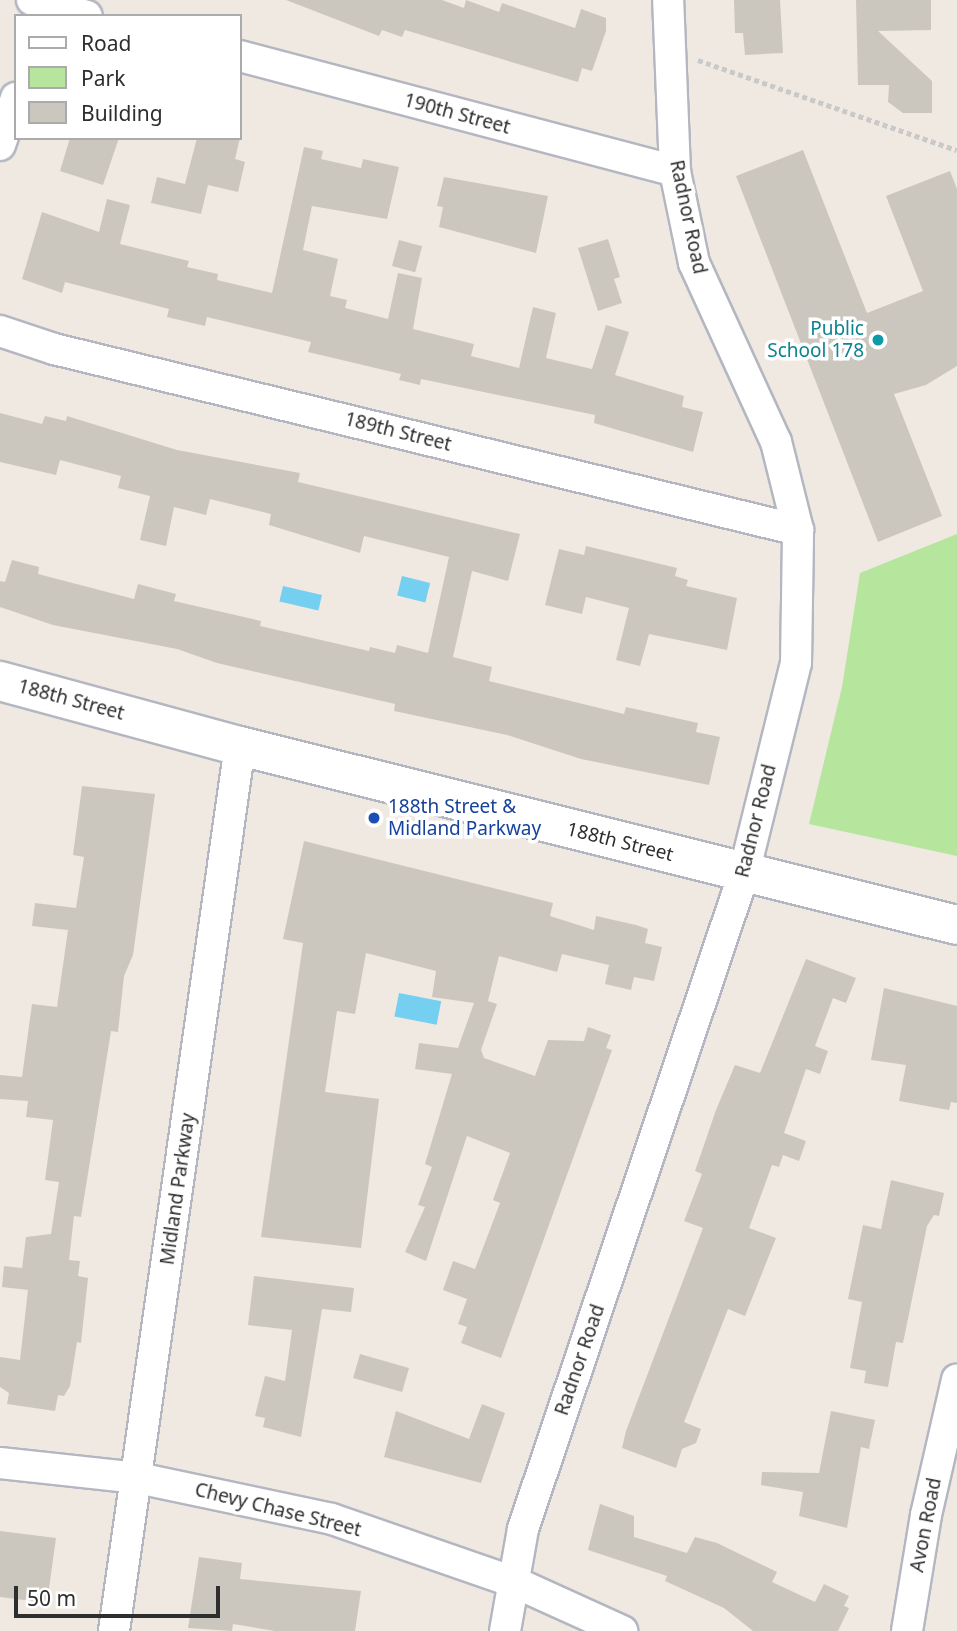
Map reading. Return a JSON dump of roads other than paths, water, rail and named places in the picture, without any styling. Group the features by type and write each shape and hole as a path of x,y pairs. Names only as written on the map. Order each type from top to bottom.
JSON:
{"street":[{"name":"Radnor Road","path":"505,1631 523,1529 744,873 796,663 798,530 776,442 694,263 675,171 668,0"},
{"path":"43,5 79,14"},
{"name":"190th Street","path":"242,57 675,171"},
{"path":"0,145 14,105"},
{"name":"189th Street","path":"0,331 54,349 798,530"},
{"name":"188th Street","path":"0,681 240,746 957,925"},
{"name":"Midland Parkway","path":"114,1631 138,1478 240,746"},
{"name":"Avon Road","path":"907,1631 926,1515 957,1380"},
{"name":"Chevy Chase Street","path":"0,1463 138,1478 332,1519 514,1582 622,1631"}],"water":[{"path":"402,576 430,583 425,602 397,595"},
{"path":"283,586 322,595 318,611 279,602"},
{"path":"399,993 441,1001 437,1025 394,1017"}],"place":[{"name":"Public School 178","path":"878,340"},
{"name":"188th Street & Midland Parkway","path":"374,818"}]}
